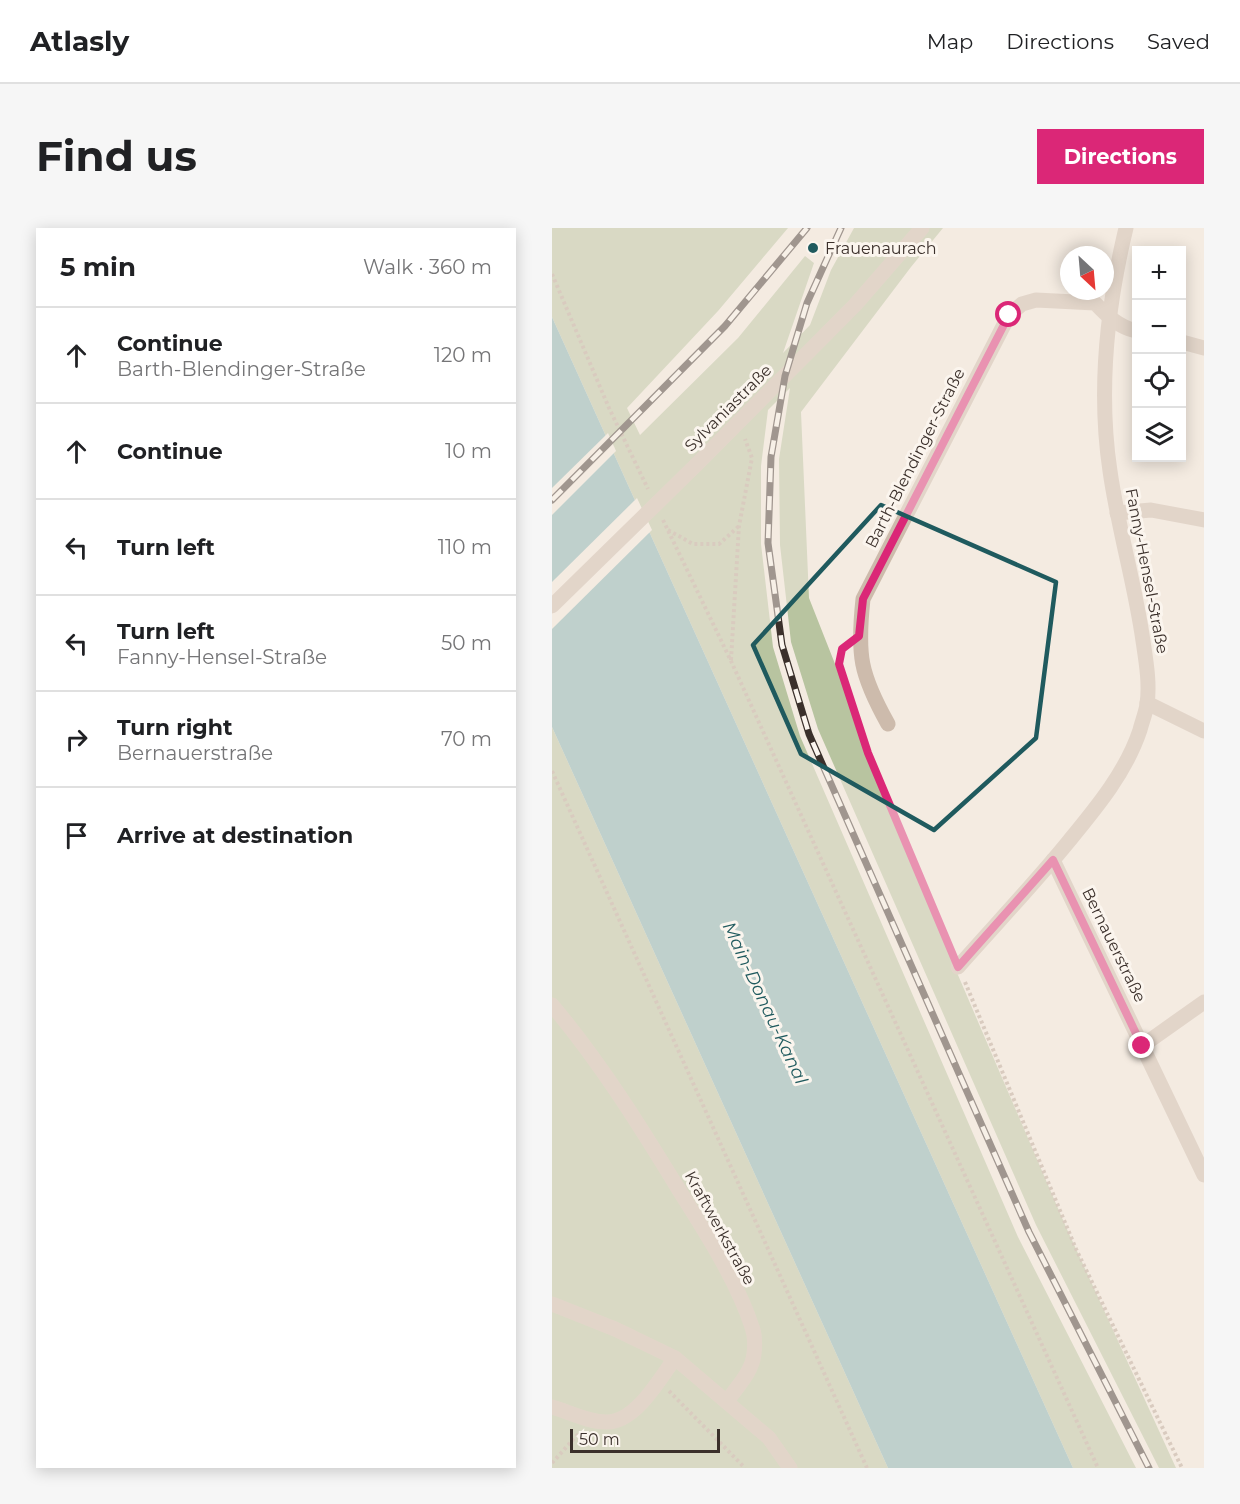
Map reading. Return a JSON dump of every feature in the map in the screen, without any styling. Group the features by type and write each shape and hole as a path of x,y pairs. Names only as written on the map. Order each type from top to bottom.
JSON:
{"street":[{"name":"Sylvaniastraße","path":"552,606 855,305 922,228"},
{"name":"Fanny-Hensel-Straße","path":"958,967 1053,860 1096,807 1126,761 1139,732 1147,703 1147,664 1141,623 1117,513 1107,434 1105,374 1109,318 1114,276 1126,228"},
{"name":"Barth-Blendinger-Straße","path":"888,724 873,696 862,666 859,636 863,599 1009,315 1022,304 1036,300 1095,303 1109,318 1132,330"},
{"path":"1186,343 1204,348"},
{"path":"1117,513 1150,510 1204,520"},
{"path":"1147,703 1204,731"},
{"name":"Bernauerstraße","path":"1053,860 1204,1175"},
{"path":"1142,1046 1204,1002"},
{"name":"Kraftwerkstraße","path":"552,1005 599,1067 642,1130 704,1229 753,1328 752,1366 727,1401"},
{"path":"552,1304 615,1329 675,1358 769,1438 790,1468"},
{"path":"552,1407 591,1420 606,1422 622,1420 636,1408 675,1358"}],"path":[{"path":"552,274 609,408 648,489"},
{"path":"731,661 739,526 752,458"},
{"path":"658,510 731,661 1098,1468"},
{"path":"668,530 693,544 719,544 739,526"},
{"path":"859,636 842,649 839,664 868,753 1076,1249 1182,1468"},
{"path":"552,771 867,1468"},
{"path":"658,1380 745,1468"},
{"path":"552,1463 591,1420"}],"highlighted area":[{"path":"881,505 1056,582 1036,738 934,830 801,754 753,645"}],"green space":[{"path":"552,228 788,228 718,311 627,408 640,435 738,338 805,256 814,263 783,353 810,325 831,270 854,228 943,228 801,412 809,598 955,968 1066,1227 1176,1468 1159,1468 1036,1225 818,729 791,642 780,545 779,459 790,388 768,410 761,466 761,544 773,647 800,736 1018,1237 1136,1468 1073,1468 552,317"},
{"path":"552,727 888,1468 552,1468"}],"water":[{"name":"Main-Donau-Kanal","path":"552,317 1073,1468 888,1468 552,727"}],"pier":[{"path":"608,433 616,451 552,515 552,488"},
{"path":"637,498 652,530 552,629 552,582"}],"railway":[{"path":"552,500 725,326 807,228"},
{"path":"841,228 807,303 785,376 771,457 768,543 782,645 809,734 1029,1232 1149,1468"}],"place":[{"name":"Frauenaurach","path":"813,248"}],"route":[{"path":"1009,315 863,599 859,636 842,649 839,664 868,753 958,967 1053,860 1142,1046"}]}
